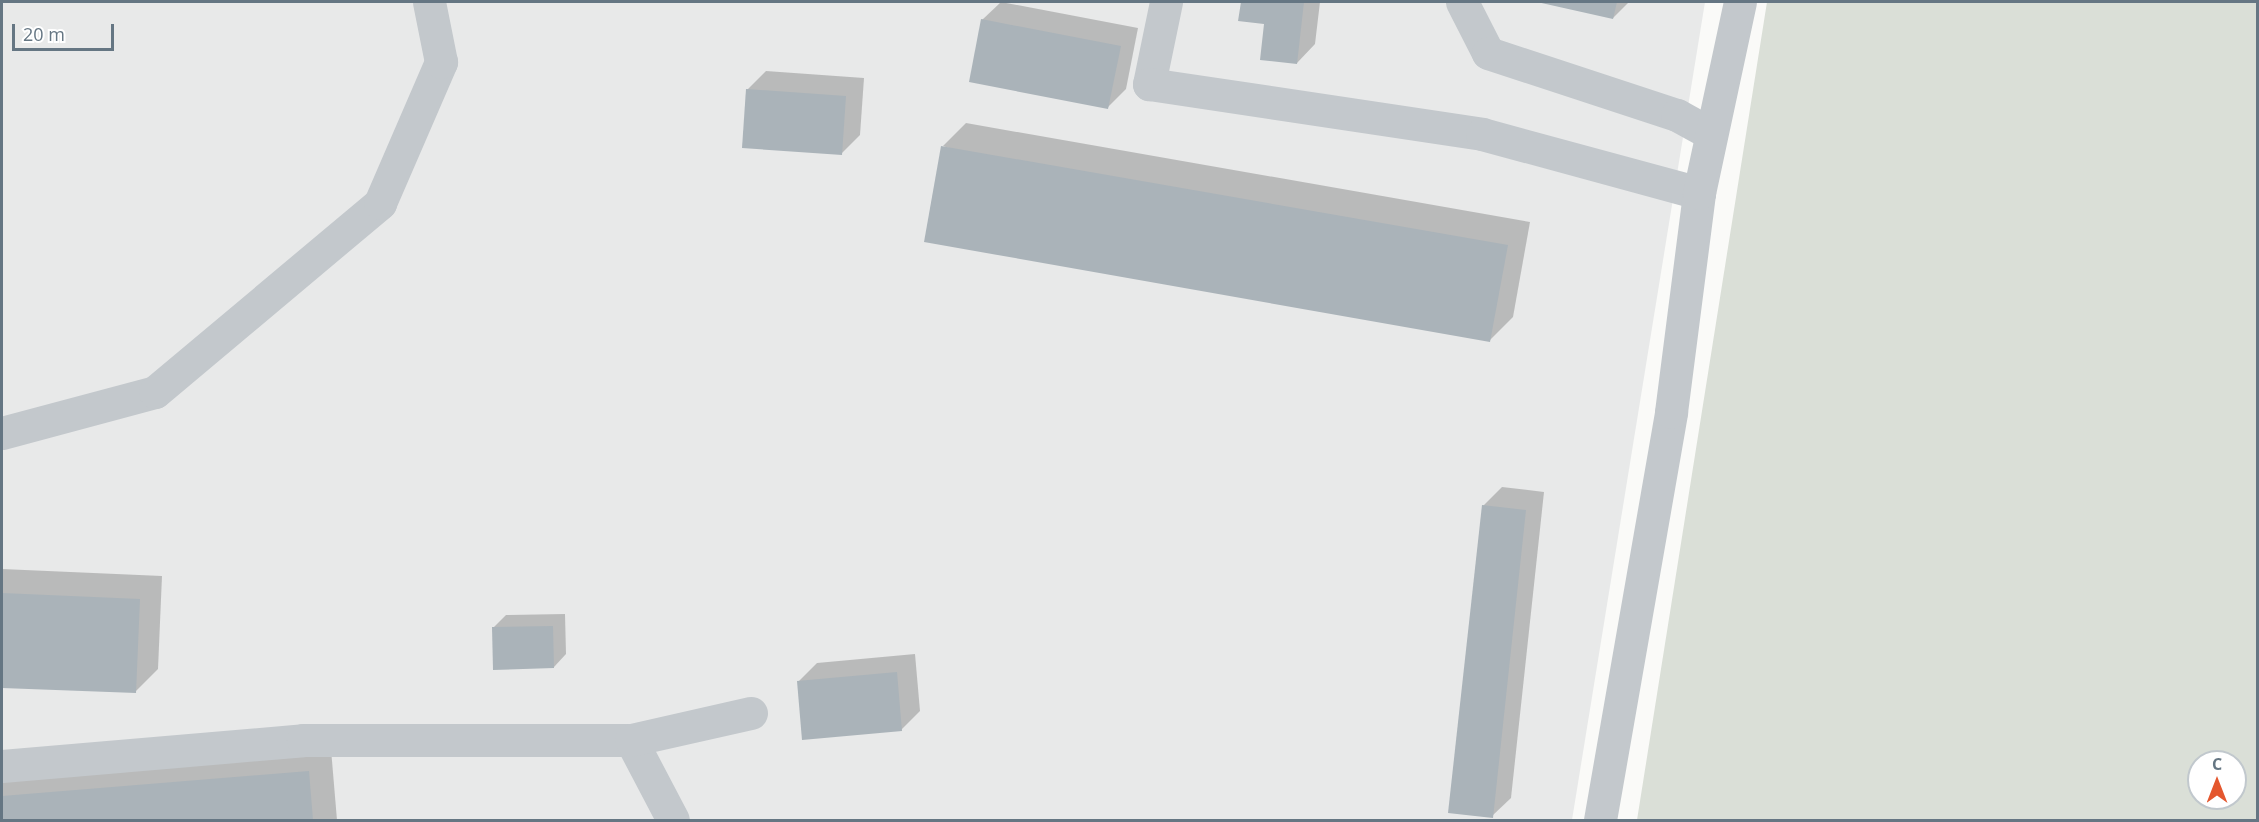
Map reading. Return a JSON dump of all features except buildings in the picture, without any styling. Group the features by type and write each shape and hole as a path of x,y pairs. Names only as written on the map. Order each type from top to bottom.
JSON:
{"street":[{"path":"2,433 155,392 380,203 441,62 429,2"},
{"path":"1166,2 1149,84 1482,134 1698,193"},
{"path":"1462,2 1488,53 1677,115 1711,134"},
{"path":"1600,820 1671,412 1698,193 1740,2"},
{"path":"2,766 303,740 631,740 751,713"},
{"path":"631,740 673,820"}],"shaded area":[{"path":"2,2 1705,2 1572,820 2,820"},
{"path":"1767,2 2257,2 2257,820 1637,820"}]}
